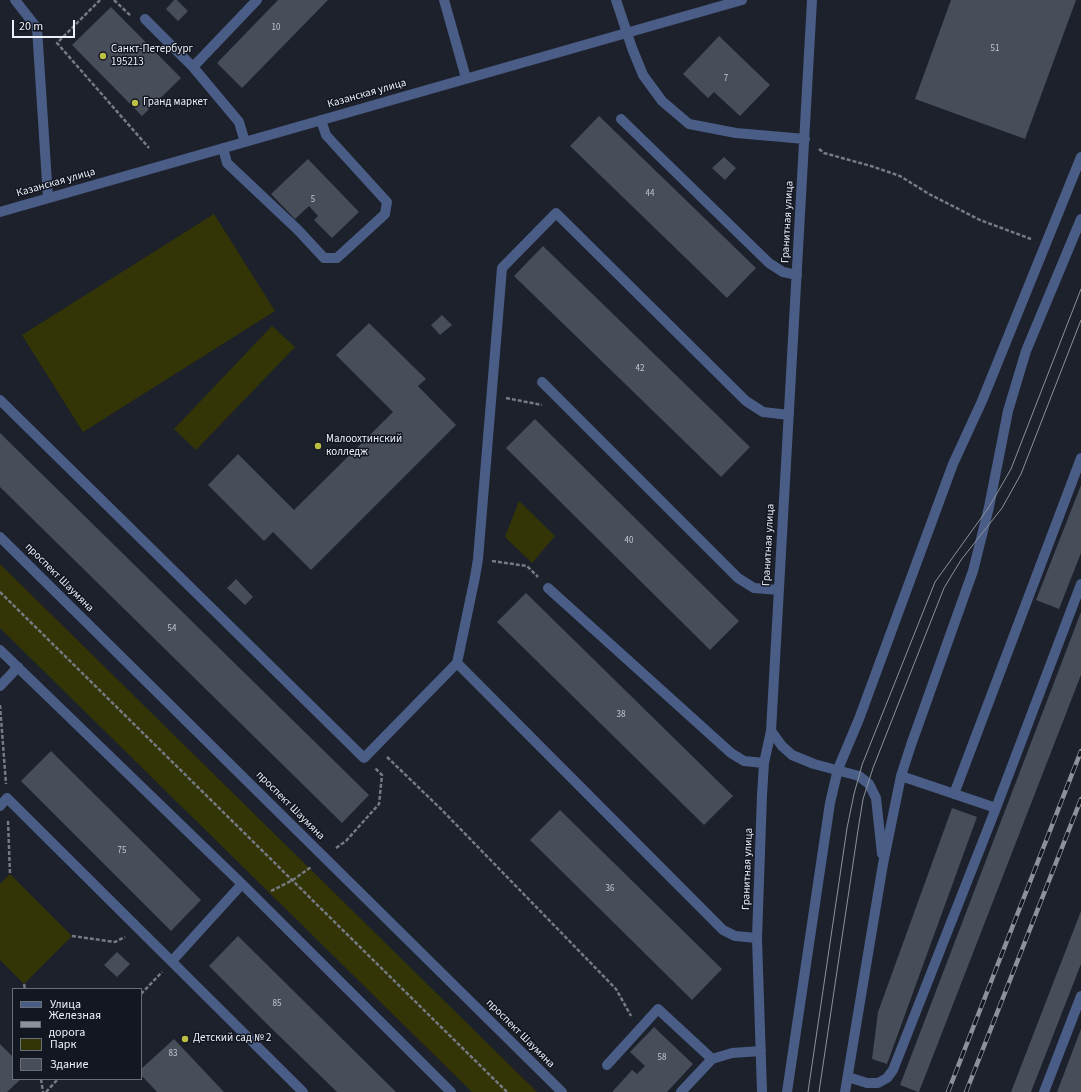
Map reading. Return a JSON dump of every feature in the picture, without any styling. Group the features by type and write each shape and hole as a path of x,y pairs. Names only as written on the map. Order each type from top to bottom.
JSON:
{"street":[{"path":"16,0 37,28 48,198"},
{"path":"193,67 257,0"},
{"path":"444,0 466,78"},
{"path":"616,0 643,75 662,101 689,124 736,133 805,139"},
{"name":"Казанская улица","path":"0,212 742,0"},
{"name":"Гранитная улица","path":"762,1092 757,938 764,763 771,731 812,0"},
{"path":"145,19 193,67 239,122 245,142"},
{"path":"621,119 769,263 783,272 797,275"},
{"path":"222,148 227,163 298,230 324,258 337,258 385,214 387,202 326,135 321,120"},
{"path":"787,1092 830,803 838,769 859,719 953,464 982,401 1081,157"},
{"path":"0,400 364,758 457,663 478,559 502,268 556,213 746,401 763,412 789,415"},
{"path":"845,1092 883,864 901,776 973,571 989,507 1008,411 1026,351 1081,219"},
{"path":"542,382 738,578 754,588 779,590"},
{"path":"954,794 1081,458"},
{"name":"проспект Шаумяна","path":"0,537 562,1092"},
{"path":"848,1077 867,1083 878,1083 887,1078 893,1070 996,808 1081,584"},
{"path":"548,588 731,753 744,761 764,763"},
{"path":"0,650 242,884 451,1092"},
{"path":"457,663 722,930 735,936 757,938"},
{"path":"0,686 18,667"},
{"path":"771,731 782,746 792,755 814,764 838,769 859,776 869,784 876,798 883,864"},
{"path":"901,776 996,808"},
{"path":"0,806 7,798 303,1092"},
{"path":"172,961 242,884"},
{"path":"1044,1092 1081,996"},
{"path":"606,1065 658,1009 712,1060"},
{"path":"681,1092 712,1060 732,1053 761,1051"}],"path":[{"path":"100,0 57,43 149,148"},
{"path":"114,0 130,16 145,19"},
{"path":"805,139 824,153 900,176 929,194 980,220 1031,239"},
{"path":"492,395 542,405"},
{"path":"478,559 527,566 548,588"},
{"path":"0,592 507,1092"},
{"path":"375,746 441,809 616,989 639,1030"},
{"path":"72,936 115,942 139,928"},
{"path":"142,993 172,961"},
{"path":"24,984 25,988"},
{"path":"41,1080 44,1092 57,1080"}],"green space":[{"path":"214,214 275,311 83,432 22,335"},
{"path":"272,326 295,347 196,450 174,429"},
{"path":"519,501 555,536 532,563 505,537"},
{"path":"0,564 537,1092 472,1092 0,628"},
{"path":"10,874 72,936 24,984 0,960 0,884"}],"building":[{"path":"174,0 177,0 188,11 178,21 166,9"},
{"path":"278,0 328,0 242,88 217,63"},
{"path":"951,0 1076,0 1025,139 915,99"},
{"path":"111,7 181,78 142,116 72,45"},
{"path":"719,36 770,85 740,116 714,92 708,98 683,74"},
{"path":"599,116 756,268 727,298 570,146"},
{"path":"724,157 736,168 725,180 712,168"},
{"path":"308,159 359,212 332,238 314,220 318,216 309,206 295,219 271,194"},
{"path":"543,246 750,447 721,477 514,276"},
{"path":"442,315 452,325 440,335 431,325"},
{"path":"369,323 426,379 418,386 456,425 311,570 273,532 264,541 208,485 238,454 294,510 393,412 336,355"},
{"path":"535,419 739,621 710,650 506,448"},
{"path":"0,433 369,795 342,823 0,487"},
{"path":"1081,485 1081,553 1059,609 1036,600"},
{"path":"236,579 253,597 245,605 227,588"},
{"path":"526,593 733,796 704,825 497,622"},
{"path":"1081,612 1081,675 918,1092 900,1085"},
{"path":"51,751 201,900 171,931 21,781"},
{"path":"952,808 977,817 887,1064 872,1059 878,1012"},
{"path":"560,810 722,969 692,1000 530,840"},
{"path":"1081,911 1081,964 1031,1092 1011,1092"},
{"path":"238,936 396,1092 337,1092 269,1026 209,966"},
{"path":"117,952 130,964 117,977 104,965"},
{"path":"654,1027 693,1064 667,1092 613,1092 632,1070 637,1074 645,1066 630,1052"},
{"path":"1081,1029 1081,1092 1057,1092"},
{"path":"174,1039 224,1092 157,1092 142,1076 142,1068"},
{"path":"0,1044 12,1056 12,1080 20,1080 7,1092 0,1092"}],"tram line":[{"path":"808,1092 847,828 862,765 935,582 989,507 1011,469 1081,289"},
{"path":"819,1092 863,799 873,768 944,588 961,560 1002,508 1021,474 1081,320"}],"railway":[{"path":"948,1092 1081,751"},
{"path":"966,1092 1081,799"}],"place":[{"name":"Санкт-Петербург 195213","path":"103,56"},
{"name":"Гранд маркет","path":"135,103"},
{"name":"Малоохтинский колледж","path":"318,446"},
{"name":"Детский сад № 2","path":"185,1039"}]}
